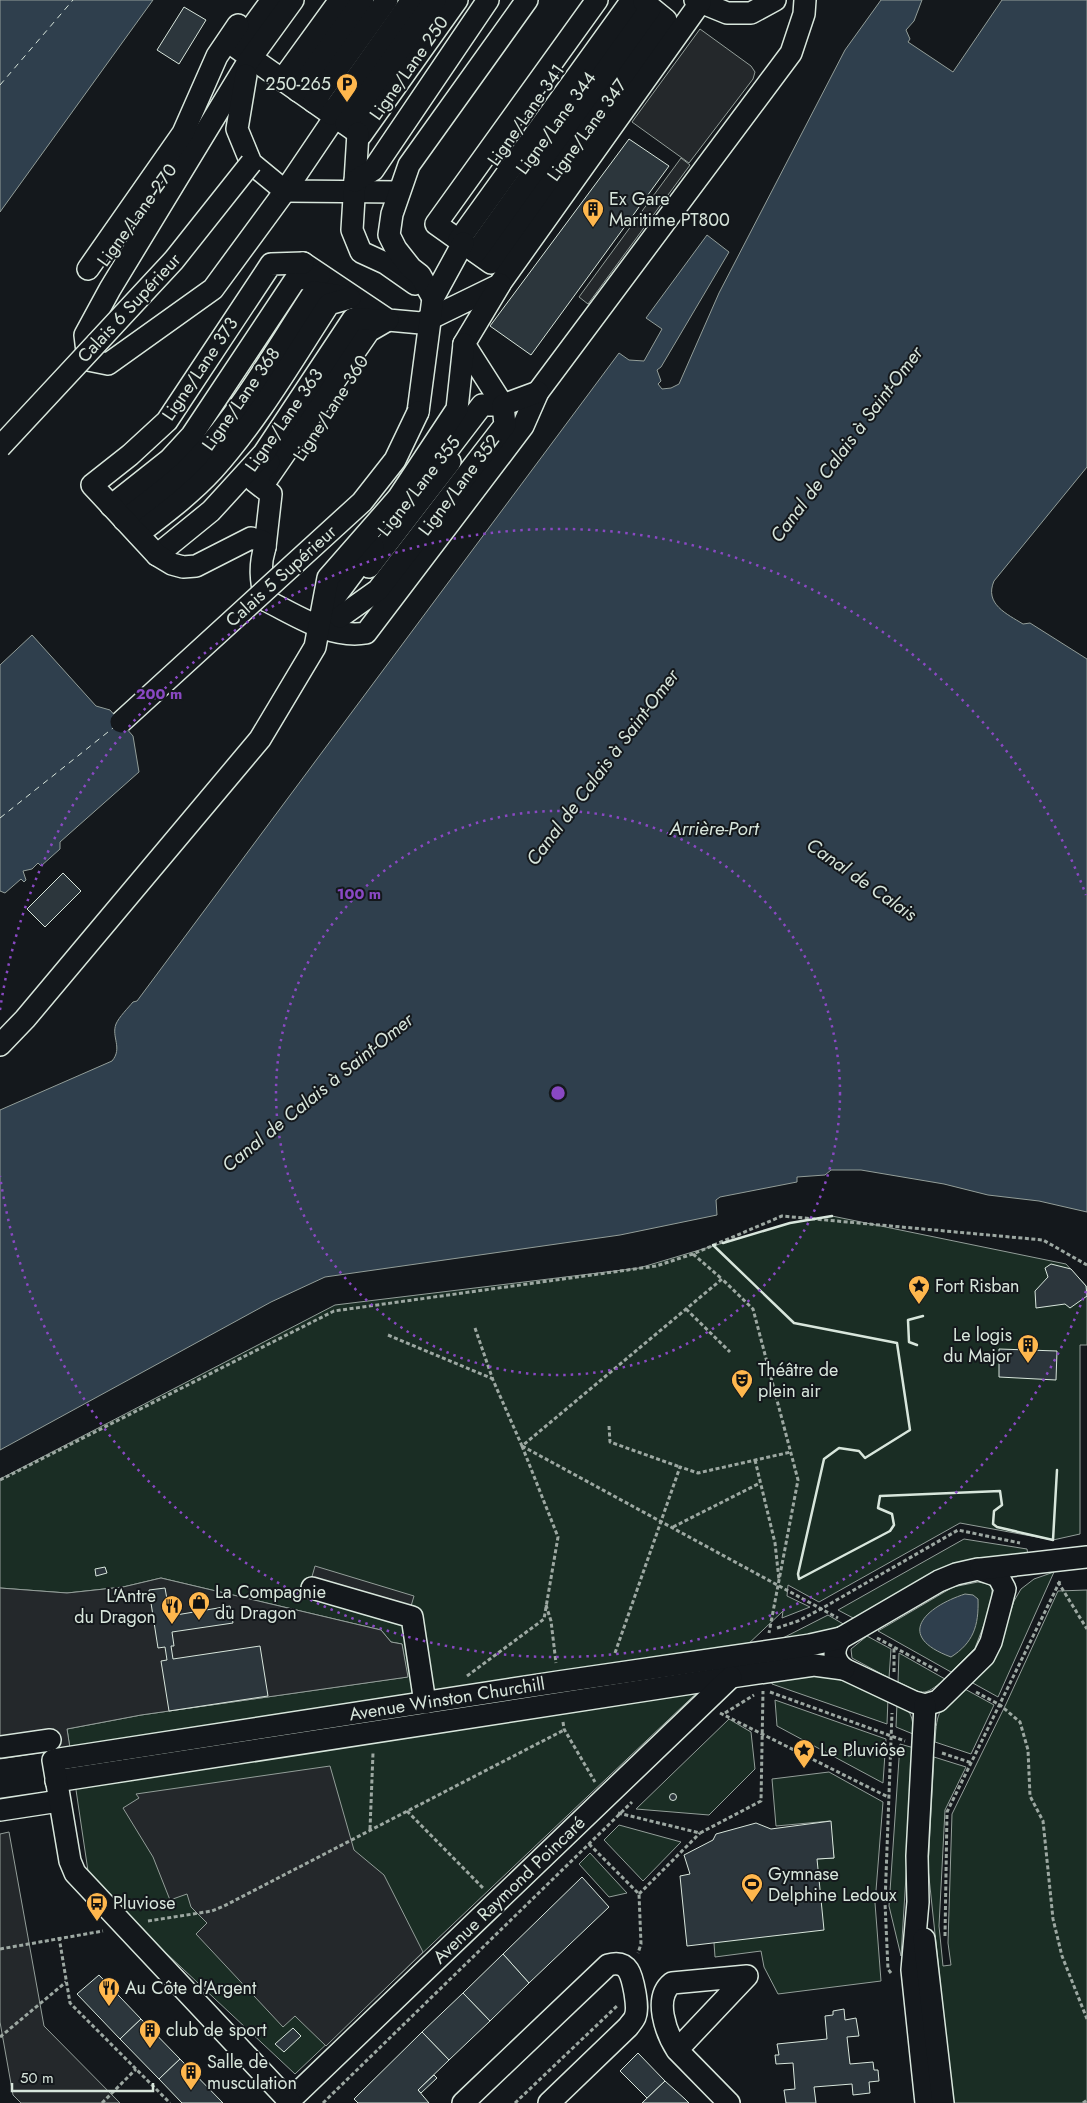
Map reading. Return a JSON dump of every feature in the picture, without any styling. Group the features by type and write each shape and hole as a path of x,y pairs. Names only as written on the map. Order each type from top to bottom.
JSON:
{"street":[{"name":"Ligne/Lane 270","path":"110,289 87,268 183,134 218,56 256,0"},
{"path":"272,0 303,94 355,186 352,230 361,252 385,263 432,308"},
{"path":"283,0 303,94"},
{"path":"293,0 303,94"},
{"path":"303,94 304,0"},
{"path":"328,0 303,94 285,191 213,289 108,364 88,360 85,335 110,289 303,94 400,0"},
{"path":"303,94 340,0"},
{"path":"303,94 352,0"},
{"path":"303,94 363,0"},
{"path":"303,94 375,0"},
{"path":"303,94 386,0"},
{"path":"303,94 412,0"},
{"path":"303,94 424,0"},
{"path":"303,94 435,0"},
{"path":"399,192 355,186 285,191 251,163 237,129 303,94 445,0"},
{"name":"Ligne/Lane 250","path":"303,94 457,0"},
{"path":"355,186 373,170 488,0"},
{"path":"432,308 420,275 410,268 396,249 389,235 399,192 409,165 527,0"},
{"path":"350,636 336,634 326,616 328,578 398,498 457,409 464,344 467,247 597,0"},
{"name":"Ligne/Lane 341","path":"467,247 608,0"},
{"path":"125,520 161,441 175,426 279,269 311,269 349,305 388,320 421,323 620,0"},
{"path":"467,247 697,2 727,14 751,13 774,0"},
{"path":"315,647 366,633 523,426 538,392 791,53 804,14 805,0"},
{"path":"640,1 658,14 467,247 640,1"},
{"name":"Calais 6 Supérieur","path":"0,447 174,260 251,163"},
{"path":"432,308 499,285 467,247"},
{"path":"125,520 197,445 303,285 311,269"},
{"name":"Ligne/Lane 368","path":"125,520 173,482 206,449 231,417 314,292 349,305"},
{"path":"125,520 202,494 233,460 259,427 338,308 349,305"},
{"name":"Calais 5 Supérieur","path":"121,722 362,502 396,460 418,412 432,308"},
{"name":"Ligne/Lane 363","path":"125,520 211,511 264,454 353,319 388,320"},
{"name":"Ligne/Lane 360","path":"265,547 262,487 287,474 388,320"},
{"path":"464,344 503,405"},
{"path":"0,1045 25,1018 260,740 315,647 326,616 346,588 489,410 538,392"},
{"name":"Ligne/Lane 352","path":"326,616 376,588 505,425 503,405"},
{"path":"125,520 172,564 183,567 196,566 251,538 262,541 265,547 261,561 260,578 265,600 287,598 326,616"},
{"path":"943,2103 918,1902 917,1862 926,1705 938,1701 988,1649 1006,1593 1011,1586 1025,1574 1063,1570 1087,1557"},
{"path":"978,1569 998,1576 1004,1584 1006,1593"},
{"name":"Avenue Winston Churchill","path":"0,1747 52,1750 425,1703 810,1645 849,1633 948,1577 978,1569 1063,1570"},
{"path":"312,1588 412,1617 425,1703"},
{"path":"844,1669 835,1656 835,1647 849,1633"},
{"name":"Avenue Winston Churchill","path":"0,1810 58,1791 731,1677 814,1665 844,1669 914,1702 926,1705"},
{"name":"Avenue Raymond Poincaré","path":"289,2102 731,1677"},
{"path":"52,1750 72,1868 289,2102"},
{"path":"918,1902 913,1962 914,1997 926,2103"},
{"path":"463,2103 608,1964 618,1962 623,1964 630,1970 634,1983 636,2016 628,2027 549,2103"},
{"path":"677,2050 729,2103"}],"path":[{"path":"0,1480 334,1311 656,1266 693,1254 782,1216 1043,1240 1087,1266"},
{"path":"693,1254 753,1309 798,1480 770,1631"},
{"path":"522,1446 722,1279"},
{"path":"686,1309 730,1352"},
{"path":"466,1677 544,1619 558,1537 522,1446 493,1380 475,1328"},
{"path":"388,1335 493,1380"},
{"path":"609,1426 610,1442 698,1473 791,1452"},
{"path":"522,1446 779,1586 849,1633 958,1682 1000,1705 1020,1722 1028,1750 1030,1796 1043,1821 1053,1919 1062,1956 1087,2019"},
{"path":"755,1460 775,1542 779,1586"},
{"path":"615,1654 680,1466"},
{"path":"672,1528 760,1483"},
{"path":"945,1938 947,1812 1000,1705 1063,1570"},
{"path":"1058,1582 1087,1629"},
{"path":"763,1689 891,1736 972,1763"},
{"path":"716,1720 763,1689"},
{"path":"639,1894 700,1833 761,1801 763,1689"},
{"path":"893,1692 884,1903 888,1969 914,1997"},
{"path":"723,1714 888,1797"},
{"path":"0,1949 59,1937 126,1927 134,1923 212,1911 564,1730"},
{"path":"370,1830 374,1753"},
{"path":"322,2103 633,1801"},
{"path":"407,1811 497,1902"},
{"path":"619,1815 700,1833"},
{"path":"515,2103 634,1983 640,1944 639,1894 589,1844"},
{"path":"59,1937 70,2003 170,2103"},
{"path":"0,2037 66,1982"},
{"path":"102,2103 136,2069"},
{"path":"1083,2103 1087,2100"}],"green space":[{"path":"832,1216 1066,1264 1087,1287 1087,1345 1080,1345 1080,1534 1053,1540 960,1523 819,1602 788,1585 787,1596 810,1607 782,1618 783,1611 295,2074 134,1923 88,1871 67,1729 141,1715 407,1677 402,1644 391,1642 381,1630 161,1578 123,1587 67,1593 0,1588 0,1479 335,1305 639,1268 790,1223"},
{"path":"964,1539 1027,1549 1028,1555 855,1619 838,1610"},
{"path":"1054,1572 998,1697 971,1682 996,1656 1014,1601 1021,1589 1034,1579"},
{"path":"978,1582 988,1584 992,1588 992,1604 975,1648 951,1672 878,1631 953,1587"},
{"path":"1087,1590 1087,2103 953,2103 928,1868 934,1757 966,1767 945,1810 939,1926 943,1966 951,1965 948,1943 952,1814 1006,1704 1058,1591"},
{"path":"828,1615 845,1625 836,1630 779,1640"},
{"path":"867,1636 891,1649 889,1678 852,1658 851,1649"},
{"path":"899,1653 945,1679 932,1689 923,1692 898,1682"},
{"path":"823,1670 888,1698 887,1724 772,1684 772,1677"},
{"path":"963,1688 994,1705 971,1754 935,1742 938,1716 944,1706"},
{"path":"775,1700 886,1739 883,1783 777,1726"},
{"path":"897,1703 911,1715 913,1734 896,1727"},
{"path":"729,1719 751,1732 755,1769 709,1815 636,1809"},
{"path":"900,1744 914,1748 901,1956 889,1906"},
{"path":"829,1772 883,1802 875,1903 881,1981 778,1994 764,1967 761,1951 715,1957 714,1943 817,1859 834,1858 830,1821 776,1826 772,1779"},
{"path":"619,1825 681,1842 643,1881 604,1840"},
{"path":"590,1853 627,1893 609,1897 579,1864"}],"shaded area":[{"path":"700,29 751,66 755,72 753,79 689,163 632,122"},
{"path":"681,158 690,165 588,304 579,297"},
{"path":"315,1566 414,1596 406,1623 307,1594"},
{"path":"161,1578 381,1630 391,1642 402,1644 408,1677 141,1715 67,1729 70,1748 0,1759 0,1588 67,1593 123,1587"},
{"path":"330,1766 354,1850 384,1875 423,1952 326,2046 295,2016 283,2027 196,1934 207,1923 191,1907 187,1894 170,1900 153,1857 123,1808 139,1798 136,1794"},
{"path":"9,1832 44,2026 120,2103 21,2103 13,2095 0,2022 0,1834"}],"water":[{"path":"0,0 153,0 0,212"},
{"name":"Arrière-Port","path":"881,0 922,0 914,21 906,30 910,39 908,42 953,72 1002,0 1087,0 1087,467 994,581 992,596 1004,612 1023,624 1030,623 1087,659 1087,1212 1039,1201 988,1195 944,1184 861,1170 831,1170 825,1175 797,1177 797,1182 720,1197 716,1200 717,1215 620,1235 325,1277 271,1302 0,1450 0,1110 112,1061 117,1052 115,1029 119,1018 133,1002 137,1001 619,353 629,360 644,361 662,329 646,318 707,235 729,252 661,367 657,370 661,381 658,384 662,389 671,388 679,384 719,293 845,50"},
{"path":"32,635 96,706 110,710 133,736 139,772 60,842 60,849 41,866 38,863 32,869 23,871 26,880 24,882 21,879 5,893 0,891 0,665"},
{"path":"965,1594 973,1595 978,1599 976,1626 965,1646 951,1657 934,1649 924,1640 920,1631 922,1622 938,1606"}],"building":[{"path":"184,7 206,20 179,64 157,50"},
{"name":"Ex Gare Maritime PT800","path":"629,139 669,166 531,355 490,326"},
{"path":"63,873 81,891 45,927 27,909"},
{"path":"1051,1264 1071,1269 1086,1286 1087,1296 1070,1308 1065,1304 1036,1308 1035,1291 1048,1277 1045,1268"},
{"name":"Le logis du Major","path":"999,1349 1057,1351 1056,1380 999,1377"},
{"path":"105,1567 107,1573 96,1576 95,1569"},
{"path":"165,1588 170,1616 230,1606 233,1623 172,1632 174,1646 171,1646 173,1659 260,1646 268,1696 169,1711 161,1661 167,1660 165,1647 158,1648 149,1590"},
{"path":"849,1750 852,1753 849,1756 846,1753"},
{"path":"673,1793 677,1797 673,1801 669,1797"},
{"name":"Gymnase Delphine Ledoux","path":"831,1821 834,1858 817,1859 824,1930 687,1946 680,1876 690,1874 684,1855 713,1840 716,1834 756,1823 771,1829"},
{"path":"582,1877 609,1907 529,1983 503,1954"},
{"path":"503,1954 529,1983 490,2021 463,1993"},
{"name":"Au Côte d'Argent","path":"99,1975 141,2019 120,2039 77,1994"},
{"path":"463,1993 490,2021 449,2060 422,2032"},
{"path":"844,2009 845,2020 856,2018 859,2036 847,2037 850,2064 873,2062 874,2070 878,2070 879,2081 869,2082 870,2093 853,2095 852,2084 814,2087 816,2103 786,2103 784,2090 795,2089 793,2063 776,2064 775,2055 779,2055 777,2044 827,2039 825,2016 833,2015 833,2011"},
{"name":"club de sport","path":"141,2019 180,2059 159,2079 120,2039"},
{"path":"293,2028 301,2036 284,2052 275,2044"},
{"path":"422,2032 449,2060 418,2090 429,2103 358,2103 354,2099"},
{"path":"638,2053 665,2081 647,2098 620,2071"},
{"name":"Salle de musculation","path":"180,2059 223,2103 182,2103 159,2079"},
{"path":"434,2075 437,2078 421,2093 418,2090"},
{"path":"665,2081 685,2099 689,2103 642,2103"}],"ferry route":[{"path":"0,85 73,0"},
{"path":"0,818 113,728"}],"wall":[{"path":"723,1243 790,1223 832,1216"},
{"path":"715,1245 713,1245 794,1323 897,1343 910,1430 865,1458 859,1451 839,1448 824,1459 798,1574 799,1579 890,1531 894,1525 892,1514 878,1508 880,1496 1000,1491 1002,1505 994,1511 993,1524 997,1527 1053,1540 1057,1470"},
{"path":"917,1345 909,1342 908,1320 923,1316"}],"place":[{"name":"250-265","path":"347,103"},
{"name":"Ex Gare Maritime PT800","path":"593,228"},
{"name":"Fort Risban","path":"919,1305"},
{"name":"Le logis du Major","path":"1028,1364"},
{"name":"Théâtre de plein air","path":"742,1399"},
{"name":"La Compagnie du Dragon","path":"199,1621"},
{"name":"L'Antre du Dragon","path":"172,1625"},
{"name":"Le Pluviôse","path":"804,1769"},
{"name":"Gymnase Delphine Ledoux","path":"752,1903"},
{"name":"Pluviose","path":"97,1922"},
{"name":"Au Côte d'Argent","path":"109,2007"},
{"name":"club de sport","path":"150,2049"},
{"name":"Salle de musculation","path":"191,2091"}],"water label":[{"name":"Canal de Calais à Saint-Omer","path":"846,444"},
{"name":"Canal de Calais à Saint-Omer","path":"602,767"},
{"name":"Canal de Calais","path":"862,879"},
{"name":"Canal de Calais à Saint-Omer","path":"317,1092"}]}
